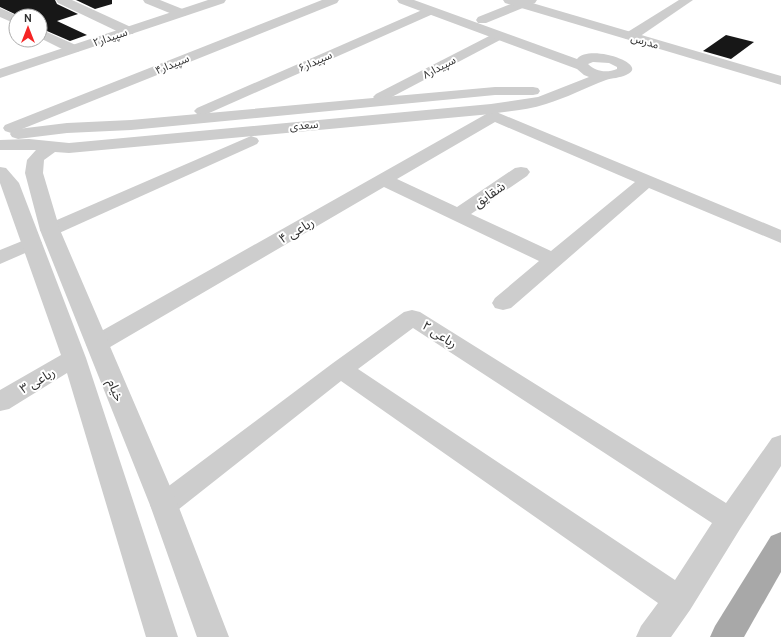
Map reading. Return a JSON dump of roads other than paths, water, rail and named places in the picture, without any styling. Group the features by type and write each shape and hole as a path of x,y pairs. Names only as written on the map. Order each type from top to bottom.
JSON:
{"main road":[{"path":"726,637 781,545"}],"street":[{"path":"62,0 128,31"},
{"path":"149,0 180,13"},
{"name":"سپیدار۲","path":"0,74 220,0"},
{"name":"سپیدار۴","path":"9,132 333,0"},
{"path":"403,0 429,5 604,54"},
{"name":"مدرس","path":"509,0 527,2 604,54 781,81"},
{"name":"سعدی","path":"9,132 85,138 479,100 533,91 553,83 604,54 687,0"},
{"path":"482,20 527,2"},
{"path":"429,5 497,36 604,54"},
{"name":"سپیدار۶","path":"202,111 429,5"},
{"path":"48,36 73,49"},
{"name":"سپیدار۸","path":"381,97 497,36"},
{"path":"604,54 591,73 604,76"},
{"name":"سعدی","path":"0,145 29,144 70,148 491,109 541,101 604,76 616,75 624,71 624,65 604,54"},
{"name":"رباعی ۴","path":"97,344 494,116 646,181"},
{"path":"0,258 41,236 251,141"},
{"path":"3,176 27,177 35,171 35,158 51,147"},
{"name":"خیام","path":"35,171 41,236 74,358 162,637"},
{"name":"شقایق","path":"458,215 521,172"},
{"name":"خیام","path":"3,176 41,236 97,344 164,505 213,637"},
{"path":"384,180 553,260"},
{"path":"503,303 646,181 781,237"},
{"name":"رباعی ۲","path":"164,505 341,368 412,317 730,520"},
{"name":"رباعی ۳","path":"0,402 74,358"},
{"path":"341,368 679,600"},
{"path":"652,637 679,600 730,520 781,445"}]}
